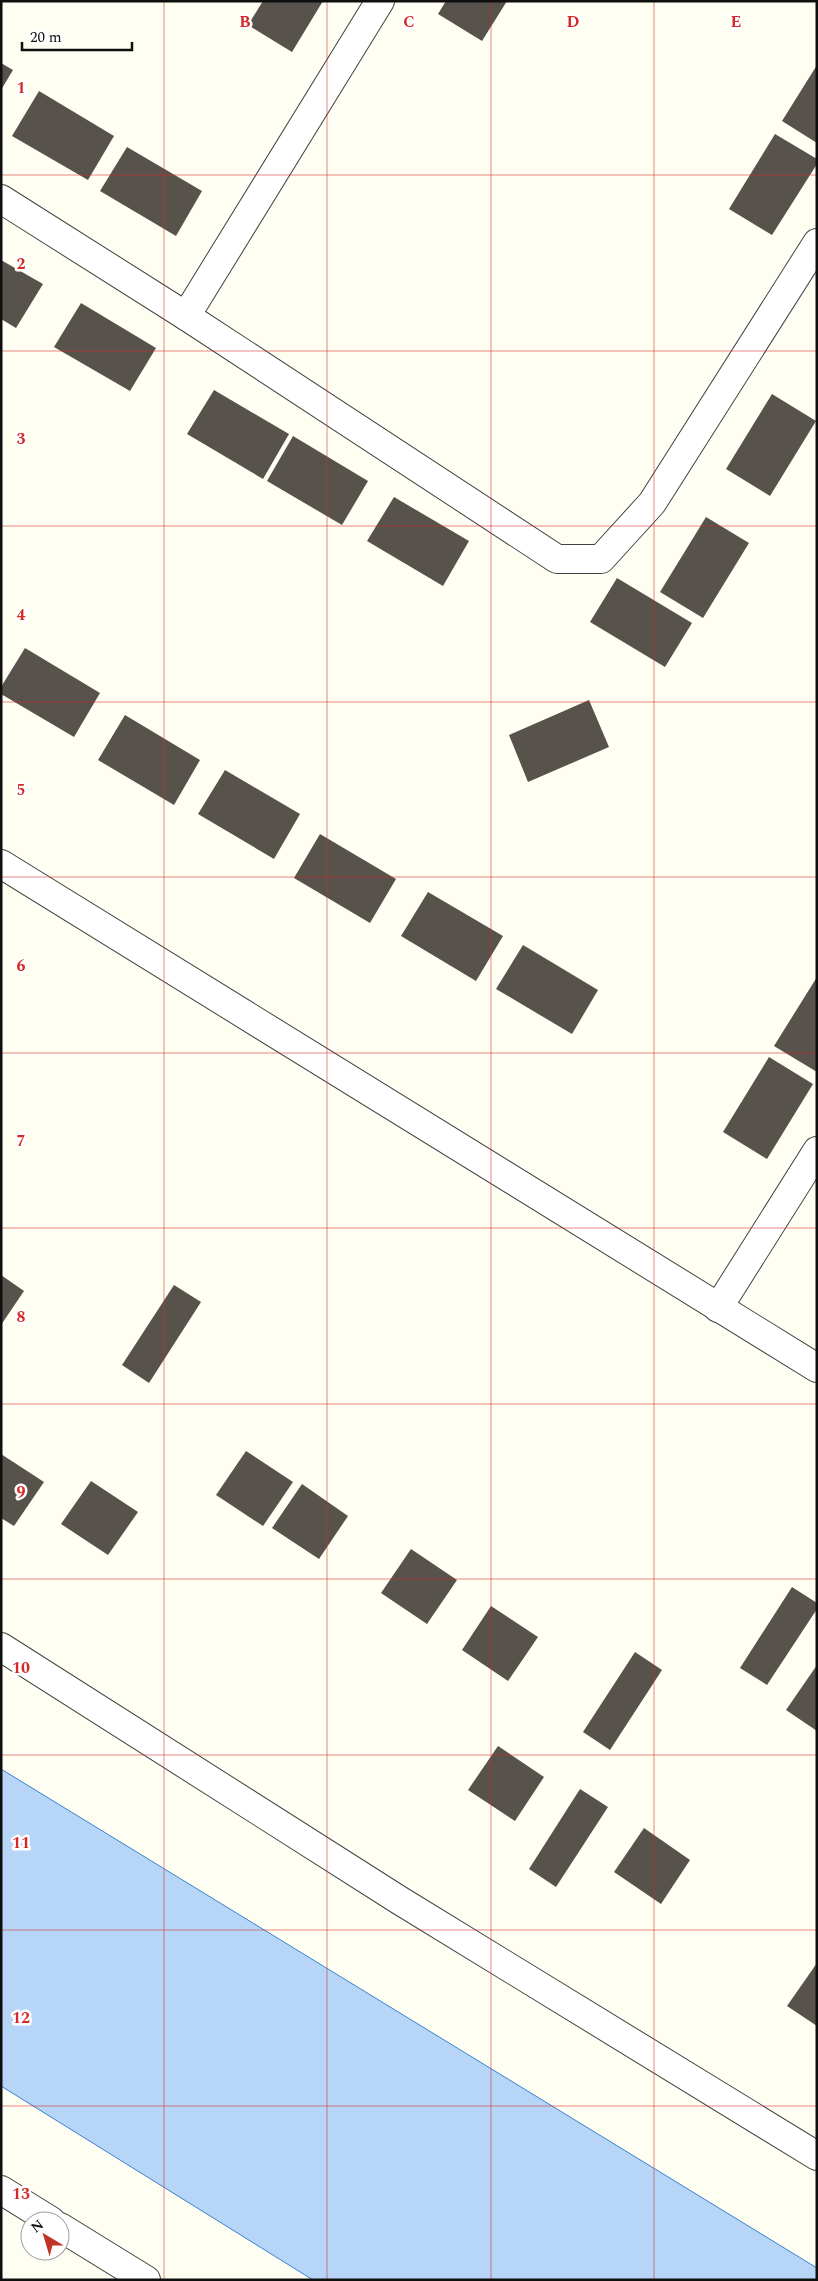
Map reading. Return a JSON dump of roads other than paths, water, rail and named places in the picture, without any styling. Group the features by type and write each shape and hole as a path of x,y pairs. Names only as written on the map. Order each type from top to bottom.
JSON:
{"street":[{"path":"186,316 380,1"},
{"path":"1,199 186,316 557,559 601,559 652,503 817,243"},
{"path":"1,864 817,1368"},
{"path":"718,1308 817,1150"},
{"path":"1,1647 399,1900 817,2156"},
{"path":"1,2190 35,2211"},
{"path":"70,2233 146,2280"}],"water":[{"path":"1,1769 817,2268 817,2280 313,2280 1,2086"}]}
